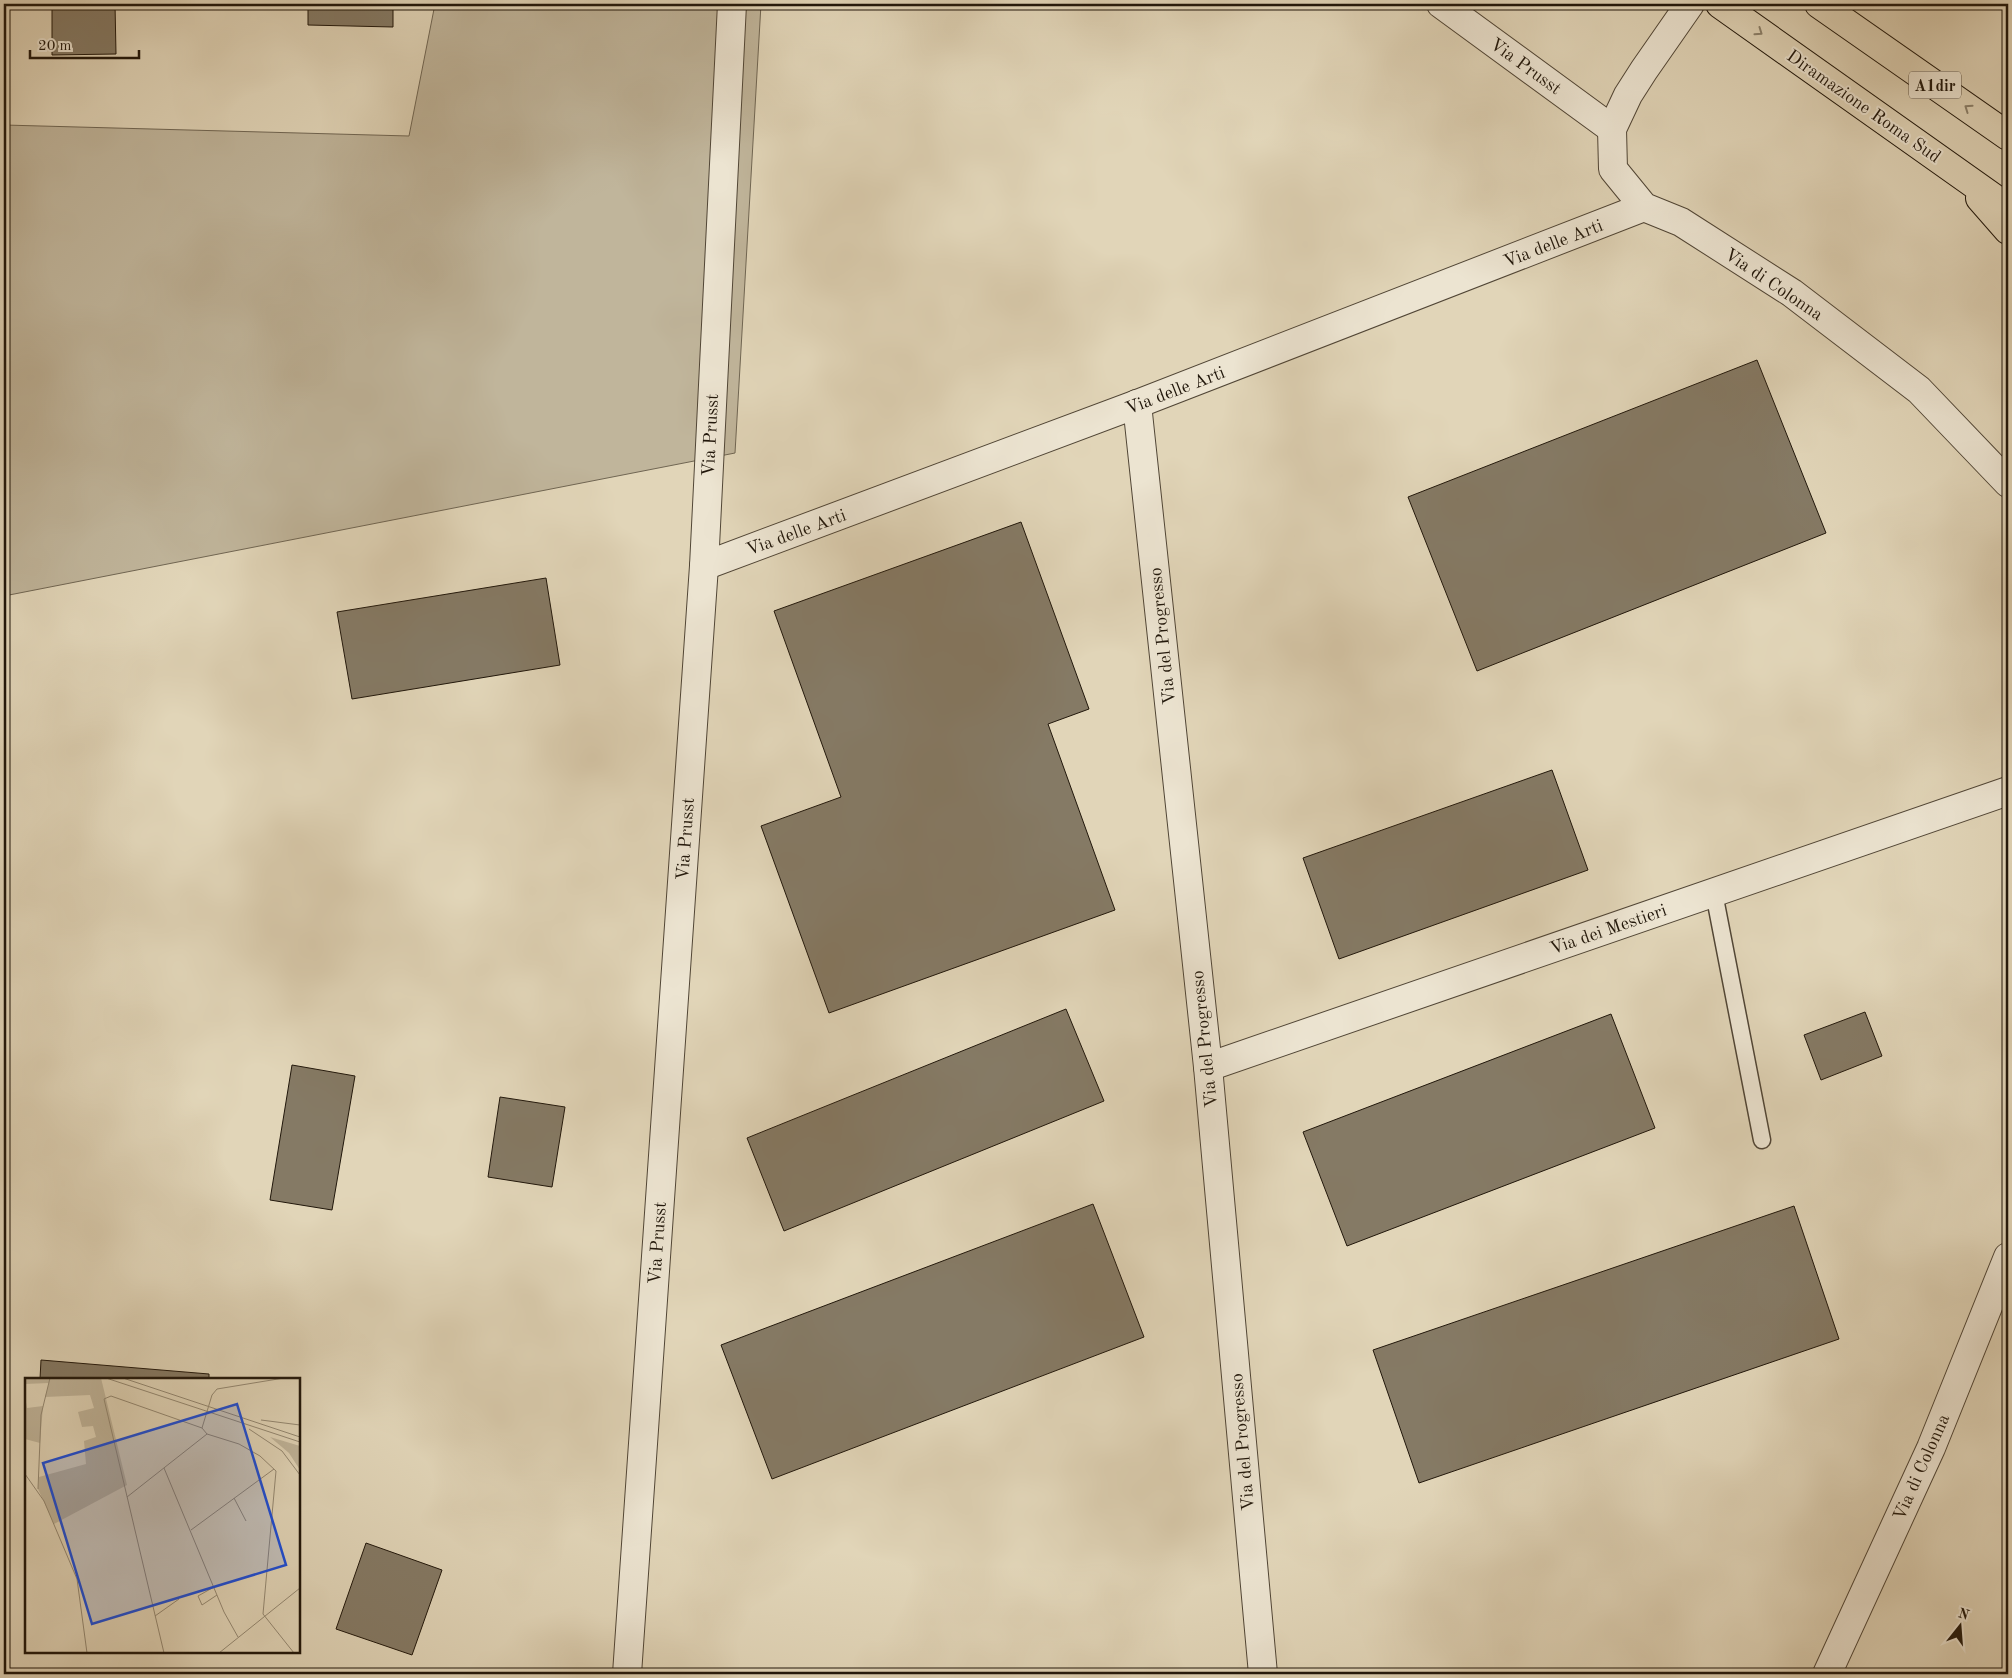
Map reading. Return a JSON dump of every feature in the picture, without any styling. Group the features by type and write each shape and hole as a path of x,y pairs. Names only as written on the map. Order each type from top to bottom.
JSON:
{"highway":[{"name":"Diramazione Roma Sud","path":"1720,4 2008,208"},
{"name":"A1dir","path":"1819,4 2008,136"},
{"path":"1968,180 1986,205 2008,230"}],"street":[{"name":"Via Prusst","path":"627,1674 704,566 732,4"},
{"name":"Via Prusst","path":"1441,4 1612,129"},
{"name":"Via di Colonna","path":"1690,4 1628,95 1612,129 1613,169 1644,207 1680,222 1800,299 1919,390 2008,483"},
{"name":"Via delle Arti","path":"704,566 1138,404 1644,207"},
{"name":"Via del Progresso","path":"1138,404 1208,1067 1259,1673"},
{"name":"Via dei Mestieri","path":"1208,1067 2008,791"},
{"name":"Via di Colonna","path":"1827,1674 1931,1448 2008,1257"}],"lane":[{"path":"1714,892 1762,1140"}],"shaded area":[{"path":"435,4 761,4 735,453 4,596 4,125 409,136"}],"building":[{"path":"52,4 115,4 116,54 52,55"},
{"path":"308,4 393,4 393,27 308,25"},
{"path":"1757,360 1826,533 1477,671 1408,497"},
{"path":"1021,522 1089,709 1048,724 1115,910 829,1013 761,826 841,797 774,611"},
{"path":"546,578 560,665 352,699 337,612"},
{"path":"1552,770 1588,870 1339,959 1303,858"},
{"path":"1066,1009 1104,1101 784,1231 747,1138"},
{"path":"1865,1012 1882,1056 1821,1080 1804,1035"},
{"path":"1611,1014 1655,1128 1347,1246 1303,1132"},
{"path":"292,1065 355,1076 332,1210 270,1200"},
{"path":"500,1097 565,1107 552,1187 488,1177"},
{"path":"1093,1204 1144,1337 772,1479 721,1345"},
{"path":"1794,1206 1839,1339 1419,1483 1373,1350"},
{"path":"41,1360 209,1374 209,1378 40,1378"},
{"path":"366,1543 442,1570 412,1655 336,1629"}]}
